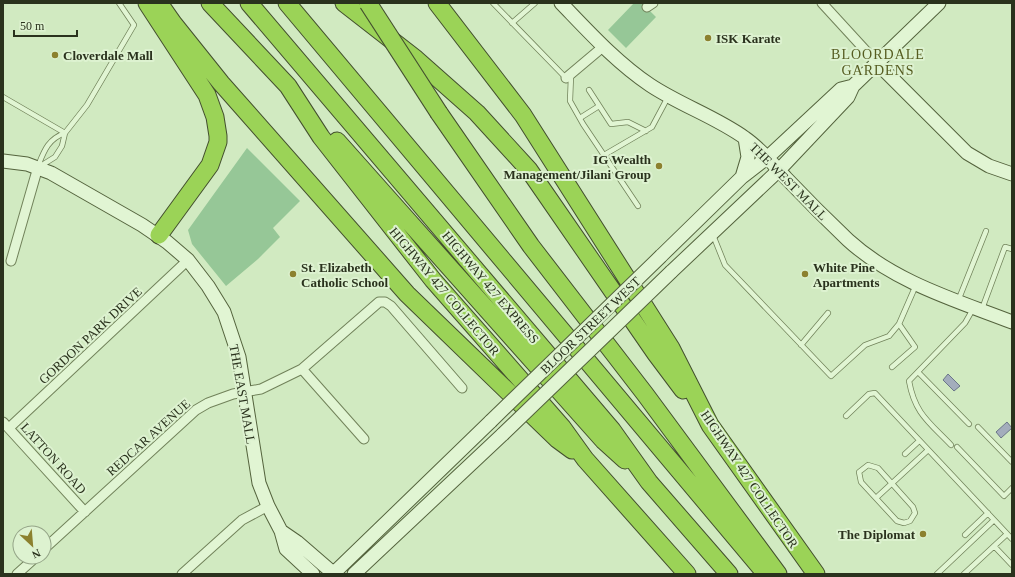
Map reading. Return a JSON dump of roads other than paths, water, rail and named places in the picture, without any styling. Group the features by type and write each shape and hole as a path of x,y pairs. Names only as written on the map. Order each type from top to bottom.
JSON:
{"highway":[{"path":"147,3 207,95 215,117 218,136 218,142 210,164 159,235"},
{"path":"159,3 221,83 407,294 557,439 585,459"},
{"name":"HIGHWAY 427 COLLECTOR","path":"210,3 288,86 321,137 414,257 562,427 585,459 686,574"},
{"name":"HIGHWAY 427 EXPRESS","path":"249,3 612,430 649,482 729,574"},
{"name":"HIGHWAY 427 EXPRESS","path":"287,3 766,574"},
{"path":"344,3 416,59 477,113 529,170 656,354 710,425"},
{"path":"368,3 439,113 531,246 645,394 778,574"},
{"name":"HIGHWAY 427 COLLECTOR","path":"437,3 522,115 671,348 710,425 816,574"},
{"path":"288,86 604,441 649,482"}],"main road":[{"name":"THE WEST MALL","path":"561,3 604,46 635,74 668,95 745,138 768,157 779,170 849,240 878,264 896,276 916,285 1012,322"},
{"name":"BLOOR STREET WEST","path":"354,574 504,434 671,272 713,234 779,170 848,97 853,86 939,3"},
{"path":"877,63 967,153 985,165 1012,174"},
{"name":"BLOOR STREET WEST","path":"333,574 742,177 768,157 841,89 853,86"},
{"path":"742,177 748,157 745,138"},
{"name":"THE EAST MALL","path":"3,161 38,167 88,193 159,235 188,260 208,286 224,312 239,357 259,484 281,531 286,549 313,574"},
{"name":"THE EAST MALL","path":"281,531 297,542 333,574"},
{"path":"368,574 373,556"}],"street":[{"path":"822,3 877,63"},
{"path":"568,76 604,46"},
{"path":"11,261 38,167"},
{"name":"GORDON PARK DRIVE","path":"6,425 188,260"},
{"name":"REDCAR AVENUE","path":"52,542 196,410 216,400 244,391 261,389 302,369 379,302 385,302 391,306 462,388"},
{"path":"302,369 364,439"},
{"name":"LATTON ROAD","path":"6,425 85,512"},
{"path":"182,574 242,520 268,506"},
{"path":"17,574 27,565"}],"lane":[{"path":"38,167 54,158 62,146 64,133 86,105 134,25 119,3"},
{"path":"493,3 512,24 568,76 570,101 638,206"},
{"path":"512,24 535,3"},
{"path":"589,90 611,124 628,122 646,131"},
{"path":"604,155 652,127 668,95"},
{"path":"3,97 64,133"},
{"path":"580,118 599,106"},
{"path":"38,167 45,149 55,136 64,133"},
{"path":"958,301 986,231"},
{"path":"713,234 725,265 831,376 865,345 889,336 899,324 916,285"},
{"path":"951,445 918,412 912,398 909,381 978,309 1005,247 1012,249"},
{"path":"801,345 828,313"},
{"path":"892,367 915,347 899,324"},
{"path":"918,372 969,424"},
{"path":"846,416 873,392 927,451 1012,539"},
{"path":"978,427 1012,462"},
{"path":"905,454 918,441"},
{"path":"957,447 1004,496 1012,488"},
{"path":"876,498 927,451"},
{"path":"868,465 875,466 913,507 914,513 912,519 904,523 897,521 876,498 859,479 861,469 868,465"},
{"path":"965,536 988,514"},
{"path":"937,574 994,520"},
{"path":"964,574 1007,534"},
{"path":"994,546 1012,565"}],"water":[{"path":"948,374 960,386 954,391 943,380"},
{"path":"1007,422 1012,428 1001,438 996,432"}],"place":[{"name":"ISK Karate","path":"708,38"},
{"name":"Cloverdale Mall","path":"55,55"},
{"name":"IG Wealth Management/Jilani Group","path":"659,166"},
{"name":"St. Elizabeth Catholic School","path":"293,274"},
{"name":"White Pine Apartments","path":"805,274"},
{"name":"The Diplomat","path":"923,534"}],"district":[{"name":"BLOORDALE GARDENS","path":"878,62"}]}
